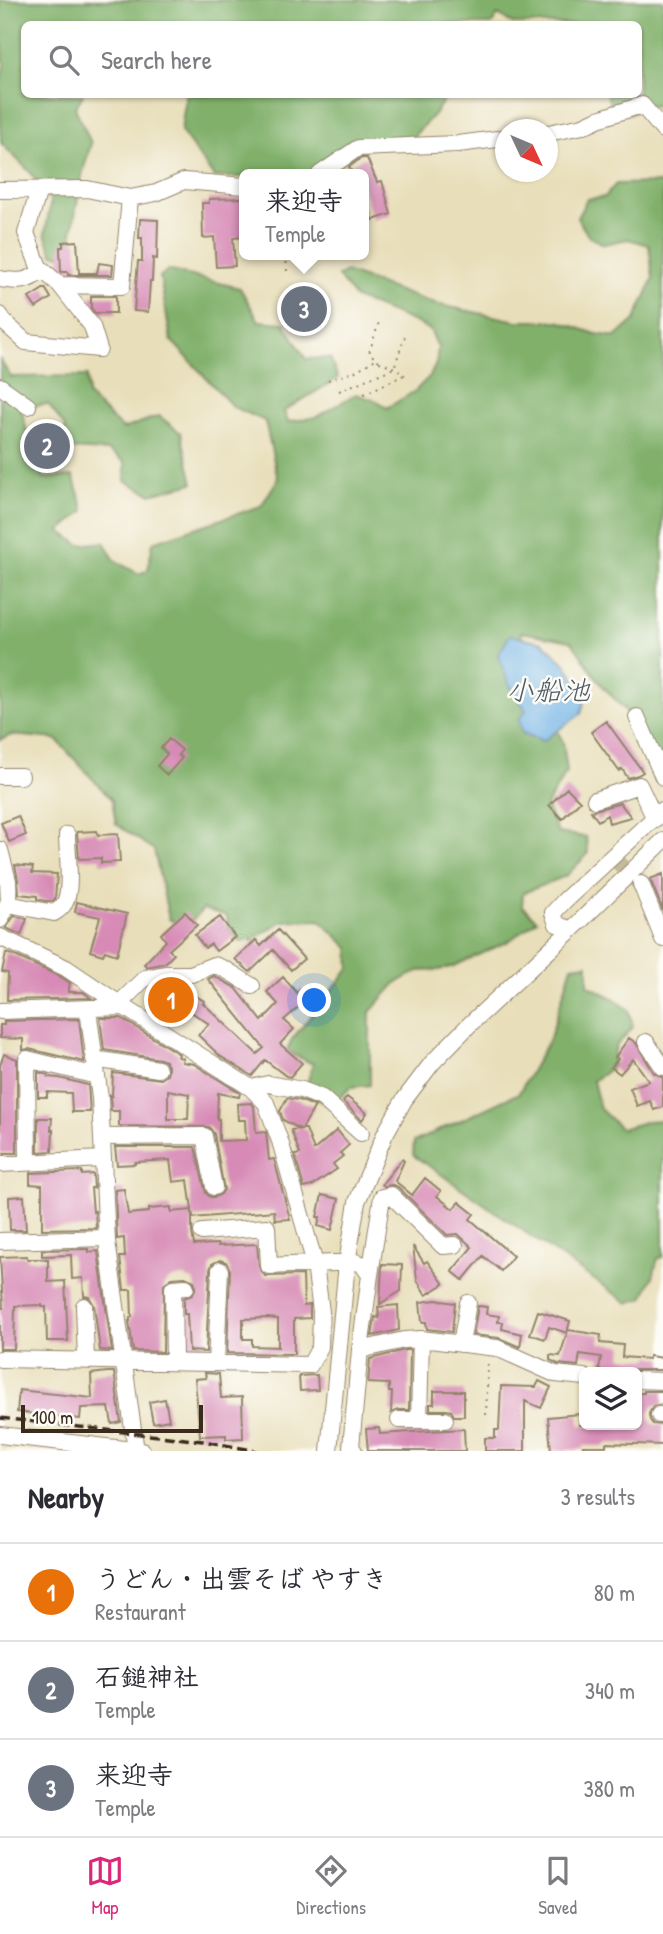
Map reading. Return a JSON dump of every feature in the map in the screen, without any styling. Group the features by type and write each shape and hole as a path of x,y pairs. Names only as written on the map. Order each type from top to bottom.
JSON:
{"street":[{"path":"558,131 583,126 642,105 663,130"},
{"path":"327,169 358,148 458,144 495,139"},
{"path":"0,190 87,189 130,198 156,193 184,181 239,186"},
{"path":"0,315 26,342 99,349 92,326 60,285 39,267 26,233 39,190"},
{"path":"60,285 122,286 130,198"},
{"path":"0,279 30,281 43,270"},
{"path":"0,386 28,406"},
{"path":"637,717 663,777"},
{"path":"0,776 21,776"},
{"path":"571,930 557,924 553,913 659,815 639,785 595,800"},
{"path":"8,904 54,913 62,908 68,890 67,835"},
{"path":"329,1451 347,1263 357,1202 385,1134 404,1100 432,1063 663,841"},
{"path":"0,850 8,881 8,904 0,920"},
{"path":"641,884 663,939"},
{"path":"0,937 66,968 251,1088 266,1102 315,1264 321,1311 320,1347 310,1365 0,1359"},
{"path":"0,1011 88,1010 121,1006 145,978 165,974 191,974 214,965 230,970 252,986"},
{"path":"0,1435 138,1451 106,1238 102,1137 88,1010"},
{"path":"646,1042 663,1067"},
{"path":"28,1163 27,1059 96,1068 158,1069"},
{"path":"251,1088 268,1084 302,1090 322,1098 361,1133"},
{"path":"102,1137 204,1136 214,1186"},
{"path":"0,1164 103,1159"},
{"path":"354,1451 351,1447 360,1350 382,1197 391,1195 443,1246 455,1245"},
{"path":"202,1232 267,1227 269,1266 362,1264 370,1275"},
{"path":"0,1241 106,1238"},
{"path":"216,1363 220,1270"},
{"path":"174,1362 173,1288 186,1287"},
{"path":"461,1344 468,1303"},
{"path":"84,1306 86,1360"},
{"path":"360,1350 421,1339 489,1347 497,1348 555,1374 579,1376"},
{"path":"419,1420 421,1339"},
{"path":"642,1380 663,1381"},
{"path":"399,1420 445,1420"}],"path":[{"path":"286,260 287,272"},
{"path":"380,319 369,353 382,363"},
{"path":"339,391 394,368 406,333"},
{"path":"328,380 354,372 374,360 405,375 364,394"},
{"path":"486,1415 489,1347"}],"green space":[{"path":"0,0 663,0 663,105 650,106 629,114 611,106 608,98 642,98 642,21 508,21 498,15 494,21 21,21 21,98 81,98 75,108 91,143 82,175 68,256 53,254 45,234 51,201 30,172 1,143 0,86 4,65 0,39"},
{"path":"186,98 445,98 412,138 378,142 330,169 239,169 239,177 214,177 181,131"},
{"path":"663,183 663,784 659,784 626,711 601,684 571,641 521,632 525,662 563,742 567,771 546,806 558,833 586,837 588,854 566,876 523,893 522,906 537,920 509,941 454,966 418,971 395,984 370,1012 370,1085 351,1087 331,1106 304,1093 313,1064 287,1051 292,1039 350,968 349,948 320,920 283,921 252,940 238,941 229,930 227,916 203,909 193,920 180,925 169,919 154,850 116,824 112,800 56,739 11,735 0,740 0,360 11,377 87,376 88,396 123,429 159,416 181,433 193,483 151,494 125,481 125,462 109,451 65,449 65,427 48,404 21,408 44,478 73,476 84,511 60,531 80,545 104,542 115,561 139,574 148,570 153,542 261,506 278,479 265,421 233,407 171,340 160,277 168,270 240,288 259,321 284,323 306,359 330,358 338,378 284,411 288,422 316,417 356,394 377,401 387,408 415,391 430,376 436,364 438,347 430,330 355,298 338,276 346,272 435,304 517,321 558,321 596,334 616,337 635,320 653,279 649,245 628,239 604,244 589,237 577,218 587,199 605,197 616,184"},
{"path":"588,964 588,985 615,999 629,1010 633,1027 616,1046 611,1068 593,1081 600,1109 621,1129 648,1121 663,1120 663,1257 658,1258 643,1298 628,1303 413,1155 414,1142 519,1093 550,1038 572,966"}],"water":[{"name":"小船池","path":"510,635 543,642 566,665 586,696 581,714 543,741 522,733 519,719 526,711 509,684 498,655"}],"building":[{"path":"361,158 367,158 377,182 382,181 391,214 373,220 369,207 369,169 349,167"},
{"path":"239,198 239,237 233,238 235,266 216,267 214,237 203,238 202,203 209,203 209,199"},
{"path":"140,219 158,220 157,259 153,258 148,312 134,311 138,261 142,261"},
{"path":"77,241 79,273 97,273 99,263 113,265 112,275 68,275 68,272 61,272 60,247 63,247 63,242"},
{"path":"45,288 51,298 36,308 29,298"},
{"path":"299,290 302,295 307,292 308,295 315,290 328,312 318,318 322,326 308,334 300,319 291,325 280,306 288,301 286,297"},
{"path":"91,296 116,296 116,313 95,313 91,308"},
{"path":"44,424 50,435 57,433 63,456 50,459 52,463 42,466 30,432 34,431 32,427"},
{"path":"606,721 643,772 628,778 622,769 619,771 591,732"},
{"path":"169,739 182,750 178,755 182,758 167,775 157,766 167,754 161,748"},
{"path":"567,788 580,801 562,819 549,805"},
{"path":"620,803 631,817 609,823 607,815 598,821 591,811"},
{"path":"18,816 26,835 9,842 1,823"},
{"path":"97,831 98,835 118,834 120,862 101,863 101,858 79,859 77,832"},
{"path":"15,865 33,867 32,873 57,874 55,899 45,901 37,899 37,896 19,894"},
{"path":"663,874 663,911 650,879"},
{"path":"77,902 127,914 117,955 105,951 103,955 90,951 100,917 75,912"},
{"path":"185,912 197,925 169,950 174,954 165,963 147,967 144,964 166,941 161,934"},
{"path":"14,916 27,919 21,935 6,928"},
{"path":"220,917 235,937 216,951 211,944 205,948 195,935"},
{"path":"278,930 304,959 291,970 273,950 250,972 235,959 256,940 261,946"},
{"path":"6,953 61,977 70,983 68,992 83,992 91,998 7,1000 8,973 2,972"},
{"path":"214,976 236,988 262,1021 278,1004 267,992 283,977 297,993 301,989 309,998 284,1020 294,1029 280,1044 302,1063 290,1077 265,1060 252,1076 220,1056 198,1035 209,1024 184,1007 173,1021 153,1005 169,984 173,984 192,999 194,995 204,1001 203,1003 257,1054 264,1048 208,979"},
{"path":"100,1018 121,1018 179,1054 178,1057 183,1058 182,1062 194,1064 240,1093 239,1097 218,1093 219,1141 246,1140 245,1120 238,1120 237,1104 251,1103 254,1106 256,1133 266,1132 269,1160 274,1159 290,1219 275,1220 274,1211 193,1218 188,1180 173,1182 170,1160 117,1165 115,1147 195,1147 206,1193 215,1197 224,1190 214,1134 209,1127 119,1126 119,1111 111,1111 113,1073 161,1079 167,1075 168,1066 165,1061 104,1050","holes":["168,1090 189,1094 188,1119 168,1119"]},
{"path":"79,1019 84,1062 29,1049 23,1050 23,1039 0,1038 0,1025 4,1025 4,1021"},
{"path":"629,1038 636,1043 654,1073 663,1077 663,1107 654,1110 650,1101 637,1106 630,1088 649,1081 633,1059 620,1074 611,1067"},
{"path":"4,1054 17,1059 17,1153 1,1153 0,1150 0,1065"},
{"path":"38,1072 48,1077 88,1085 90,1112 72,1112 71,1093 47,1092 47,1097 38,1097"},
{"path":"347,1097 367,1113 362,1120 343,1102"},
{"path":"287,1098 315,1106 302,1129 306,1129 314,1150 337,1130 349,1145 340,1153 343,1156 333,1164 337,1169 312,1186 304,1188 295,1155 300,1154 291,1130 300,1129 283,1120 280,1111"},
{"path":"38,1118 52,1118 52,1151 38,1152"},
{"path":"402,1159 404,1161 395,1181 412,1195 425,1178 441,1191 437,1196 453,1209 459,1202 474,1214 470,1219 513,1256 501,1271 483,1256 463,1280 452,1271 472,1247 458,1234 447,1235 398,1187 382,1184"},
{"path":"82,1171 82,1175 93,1174 94,1188 91,1188 96,1228 42,1229 42,1185 30,1184 30,1173"},
{"path":"124,1189 128,1214 171,1207 171,1212 192,1210 194,1245 257,1244 259,1267 265,1276 303,1275 304,1306 310,1305 310,1318 294,1319 294,1354 227,1353 230,1270 226,1262 220,1260 212,1264 210,1270 206,1352 189,1351 184,1298 192,1295 196,1287 194,1281 185,1277 172,1278 164,1284 163,1352 133,1351 129,1321 132,1317 131,1290 124,1290 120,1257 125,1257 124,1238 117,1239 115,1190","holes":["243,1319 278,1319 278,1347 252,1346 252,1339 243,1339"]},
{"path":"322,1195 339,1199 332,1230 318,1226 320,1217 317,1217"},
{"path":"24,1196 26,1230 10,1230 9,1197"},
{"path":"413,1246 424,1263 427,1261 444,1284 426,1295 417,1280"},
{"path":"89,1249 89,1252 98,1251 112,1351 100,1350 94,1305 89,1297 84,1296 83,1278 72,1279 71,1255 42,1256 42,1250"},
{"path":"27,1256 27,1259 48,1259 48,1282 65,1281 68,1341 47,1341 46,1307 15,1306 14,1349 0,1349 0,1308 3,1308 0,1257"},
{"path":"382,1264 402,1265 401,1291 380,1304"},
{"path":"436,1300 455,1303 452,1332 427,1329 426,1322 422,1322 420,1302"},
{"path":"398,1305 399,1330 372,1336 375,1317 379,1318 378,1307"},
{"path":"478,1306 487,1307 486,1314 499,1316 498,1322 503,1322 502,1329 522,1334 520,1347 499,1338 473,1335"},
{"path":"538,1311 570,1321 567,1333 549,1327 545,1339 530,1334"},
{"path":"568,1330 601,1335 600,1343 623,1345 622,1357 663,1358 663,1370 599,1367 601,1357 580,1354 578,1366 558,1364 550,1360 550,1355 560,1356"},
{"path":"410,1350 409,1410 391,1413 392,1392 389,1392 389,1384 368,1383 370,1359"},
{"path":"114,1372 121,1422 112,1424 109,1407 81,1408 80,1419 17,1412 19,1390 92,1398 91,1374"},
{"path":"205,1373 219,1374 221,1398 242,1397 243,1438 226,1439 226,1435 200,1436 195,1379 206,1378"},
{"path":"317,1375 318,1390 300,1391 299,1376"},
{"path":"539,1381 551,1387 541,1408 525,1401 525,1451 485,1451 485,1438 495,1438 495,1430 499,1430 501,1386 536,1387"},
{"path":"434,1391 464,1391 464,1416 454,1416 451,1411 446,1410 430,1410 430,1404 434,1404"},
{"path":"663,1391 663,1404 653,1406 649,1414 653,1424 663,1425 663,1445 606,1443 606,1446 551,1451 548,1417 579,1414 579,1430 642,1430 644,1393"},
{"path":"165,1399 169,1420 153,1423 149,1402"},
{"path":"379,1428 380,1434 464,1429 465,1451 368,1451 366,1429"}],"tunnel":[{"path":"613,857 639,883"}],"railway":[{"path":"0,1418 203,1441 257,1451"}],"place":[{"name":"来迎寺","path":"304,309"},
{"name":"石鎚神社","path":"47,446"},
{"name":"うどん・出雲そば やすき","path":"171,1000"}]}
